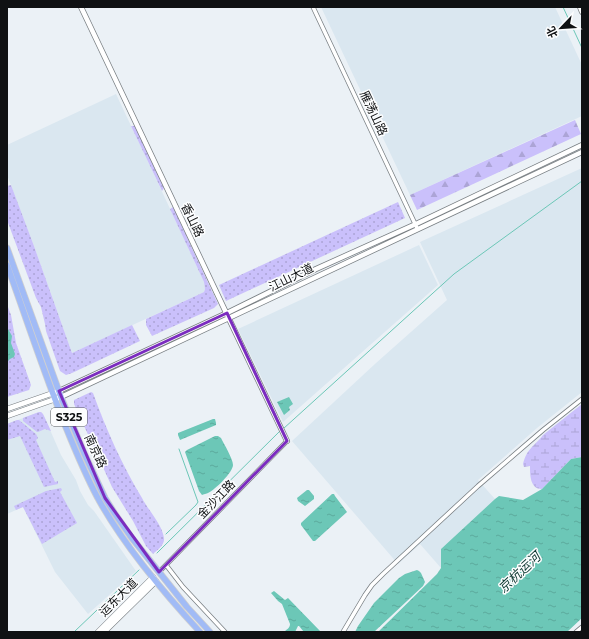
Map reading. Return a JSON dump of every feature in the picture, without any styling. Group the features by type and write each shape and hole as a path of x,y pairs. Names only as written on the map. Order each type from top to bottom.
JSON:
{"main road":[{"name":"南京路","path":"7,248 60,394 84,453 106,498 130,537 210,632"},
{"name":"南京路","path":"7,265 52,393 78,456 99,500 125,541 161,587 200,632"},
{"name":"江山大道","path":"7,409 52,393 60,394"},
{"name":"江山大道","path":"7,416 55,399 60,394"},
{"name":"运东大道","path":"98,632 155,579"},
{"name":"运东大道","path":"104,632 155,579"}],"street":[{"name":"香山路","path":"81,7 288,441"},
{"name":"雁荡山路","path":"313,7 416,226"},
{"path":"580,7 582,12"},
{"name":"江山大道","path":"60,394 229,318 582,145"},
{"name":"江山大道","path":"60,394 316,269 582,152"},
{"path":"343,632 365,595 383,574 478,486 543,430 582,399"},
{"name":"金沙江路","path":"159,572 288,441"},
{"path":"166,564 183,587 225,632"},
{"path":"576,632 582,627"}],"highlighted area":[{"path":"227,313 287,441 159,572 105,498 59,391"}],"shaded area":[{"path":"321,7 555,7 582,65 582,116 410,195"},
{"path":"116,94 204,282 205,289 204,292 72,353 7,175 7,145"},
{"path":"582,168 582,392 537,428 478,480 495,499 441,549 441,568 420,544 398,564 292,441 447,300 420,242"},
{"path":"419,245 438,285 283,422 238,329"},
{"path":"41,412 44,416 61,455 76,480 88,505 94,511 136,571 88,614 55,572 23,507 7,514 7,424"}],"green space":[{"path":"575,120 581,134 417,210 410,195"},
{"path":"131,126 135,126 164,188 162,191"},
{"path":"11,185 72,353 132,325 140,341 72,373 66,375 60,371 46,331 41,307 36,298 7,220 7,186"},
{"path":"398,202 405,218 226,301 219,285"},
{"path":"173,207 218,304 214,308 152,336 146,325 146,319 204,292 205,289 204,282 170,209"},
{"path":"7,306 11,315 16,343 31,385 29,390 7,397"},
{"path":"91,392 93,393 121,460 163,533 164,541 153,554 146,546 133,521 112,487 74,404 74,400"},
{"path":"582,404 582,457 571,459 542,489 535,487 530,473 530,466 524,467 523,464 527,454 543,435"},
{"path":"39,412 43,414 51,431 45,429 37,432 23,421 23,418"},
{"path":"17,420 36,434 38,438 36,440 55,482 58,481 58,484 44,487 20,436 7,440 7,424"},
{"path":"61,488 62,490 60,492 77,523 42,544 23,507 16,510 14,506 46,491"}],"water":[{"path":"7,327 12,336 11,343 15,354 14,357 7,362"},
{"path":"289,397 293,404 289,407 290,410 284,415 277,402"},
{"path":"215,419 216,425 180,440 178,433"},
{"path":"215,436 221,438 230,455 233,465 230,472 219,485 202,495 199,491 185,452"},
{"name":"京杭运河","path":"582,457 582,618 567,632 378,632 437,574 441,568 441,549 495,499 499,496 523,500 542,489 571,459"},
{"path":"309,490 314,496 314,499 305,506 298,501 297,498"},
{"path":"332,494 334,494 347,512 315,541 313,541 301,523"},
{"path":"417,570 421,573 425,582 423,586 374,632 355,632 374,603 399,578 405,574"},
{"path":"274,591 285,600 288,598 321,632 304,632 298,626 295,632 284,632 290,624 282,604 271,593"}],"waterway":[{"path":"563,7 582,48"},
{"path":"283,429 454,274 582,181"},
{"path":"157,553 280,431"},
{"path":"166,534 198,502 179,449"},
{"path":"74,632 139,570"}]}
